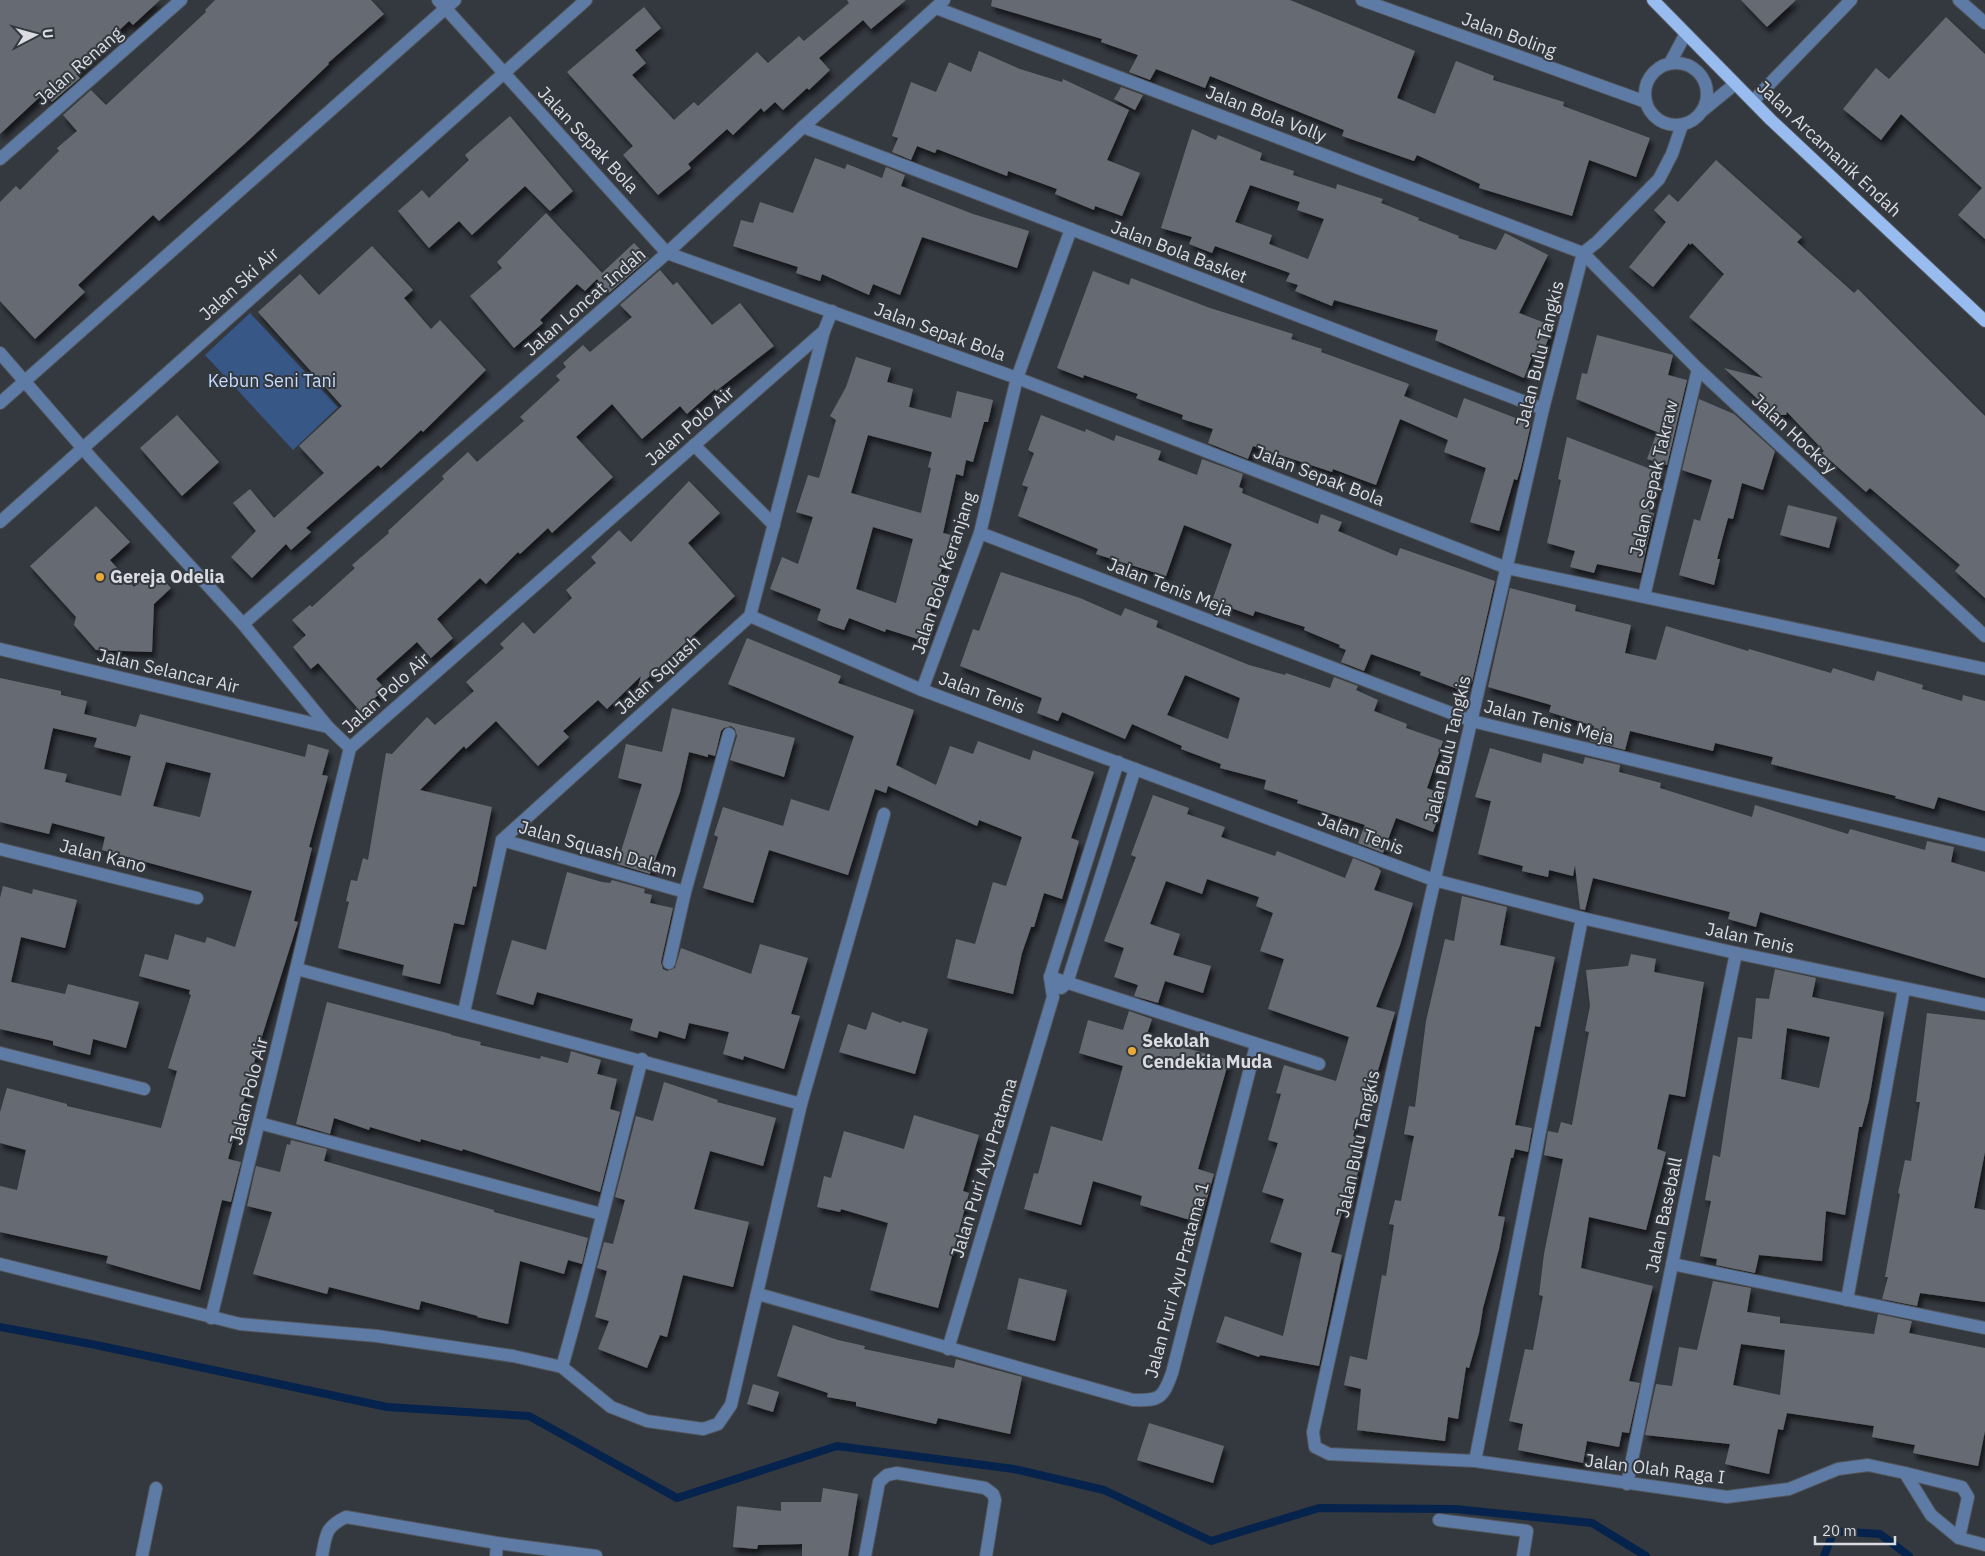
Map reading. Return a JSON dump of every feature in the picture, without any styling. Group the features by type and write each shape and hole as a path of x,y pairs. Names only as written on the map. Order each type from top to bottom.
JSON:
{"main road":[{"name":"Jalan Arcamanik Endah","path":"1653,0 1685,35 1735,84 1985,321"}],"street":[{"name":"Jalan Renang","path":"0,159 181,0"},
{"name":"Jalan Ski Air","path":"0,522 586,0"},
{"name":"Jalan Boling","path":"1362,0 1646,102"},
{"path":"1753,101 1851,0"},
{"path":"1959,0 1985,23"},
{"name":"Jalan Sepak Bola","path":"446,3 503,74 668,253 1017,378 1507,568"},
{"path":"0,403 446,3"},
{"name":"Jalan Loncat Indah","path":"243,624 668,253 803,127 940,4"},
{"name":"Jalan Bola Volly","path":"940,4 1583,253"},
{"path":"1670,63 1685,35"},
{"path":"1702,112 1707,88 1702,76 1693,68 1682,63 1670,63 1658,68 1649,78 1645,89 1646,102 1651,112 1659,120 1670,125 1682,125 1693,120 1735,84"},
{"path":"1583,253 1597,242 1658,179 1672,154 1682,125"},
{"name":"Jalan Bola Basket","path":"803,127 1543,409"},
{"name":"Jalan Bola Keranjang","path":"922,690 980,533 1017,378 1071,229"},
{"name":"Jalan Hockey","path":"1583,253 1698,369 1985,636"},
{"name":"Jalan Bulu Tangkis","path":"1315,1447 1312,1432 1434,880 1543,409 1583,253"},
{"name":"Jalan Polo Air","path":"211,1318 350,748 824,331 832,311"},
{"path":"750,616 824,331"},
{"path":"0,353 82,447 243,624 328,727 350,748"},
{"name":"Jalan Sepak Takraw","path":"1644,596 1698,369"},
{"path":"694,445 774,525"},
{"name":"Jalan Tenis Meja","path":"980,533 1472,721 1985,845"},
{"path":"1507,568 1985,669"},
{"name":"Jalan Tenis","path":"750,616 922,690 1434,880 1582,918 1736,953 1985,1005"},
{"name":"Jalan Squash","path":"502,840 750,616"},
{"name":"Jalan Selancar Air","path":"0,648 328,727"},
{"name":"Jalan Squash Dalam","path":"668,963 685,892 729,734"},
{"name":"Jalan Puri Ayu Pratama","path":"948,1349 1053,997 1050,977 1118,762"},
{"name":"Jalan Puri Ayu Pratama","path":"1053,997 1067,983 1135,769"},
{"path":"0,1264 240,1324 377,1336 474,1349 562,1367 611,1407 647,1421 703,1429 718,1424 731,1405 801,1104 884,814"},
{"path":"464,1012 502,840"},
{"name":"Jalan Squash Dalam","path":"502,840 685,892"},
{"name":"Jalan Kano","path":"0,849 197,898"},
{"path":"1475,1461 1582,918"},
{"name":"Jalan Baseball","path":"1627,1484 1736,953"},
{"path":"297,969 642,1059 801,1104"},
{"path":"1050,977 1319,1064"},
{"path":"1847,1300 1904,989"},
{"name":"Jalan Puri Ayu Pratama 1","path":"758,1294 1133,1400 1154,1400 1166,1392 1256,1045"},
{"path":"0,1053 144,1089"},
{"path":"562,1367 586,1281 601,1214 642,1059"},
{"path":"259,1123 601,1214"},
{"path":"1672,1264 1985,1328"},
{"name":"Jalan Olah Raga I","path":"1315,1447 1329,1454 1475,1461 1727,1497 1789,1488 1838,1469 1868,1465 1962,1487 1968,1497 1959,1538"},
{"path":"865,1556 879,1482 886,1476 897,1472 985,1488 993,1494 995,1500 986,1556"},
{"path":"1905,1473 1931,1515 1959,1538 1985,1545"},
{"path":"142,1556 156,1488"},
{"path":"322,1556 326,1532 336,1522 346,1517 496,1550 596,1556"},
{"path":"1439,1520 1527,1531 1523,1556"}],"green space":[{"name":"Kebun Seni Tani","path":"250,313 338,407 293,450 205,355"}],"building":[{"path":"0,0 160,0 133,25 129,21 112,37 76,74 80,78 52,102 44,93 0,134"},
{"path":"215,0 371,0 384,14 328,63 249,140 159,221 153,215 78,285 85,292 35,339 0,301 0,202 16,186 20,190 59,151 57,148 77,131 63,115 91,90 106,105 206,12 205,10"},
{"path":"847,0 906,0 871,29 863,20 819,58 830,70 809,90 807,88 783,110 775,102 764,112 761,108 733,135 727,129 688,164 691,168 658,195 623,155 633,146 567,72 644,7 661,28 635,50 646,63 632,75 674,120 694,102 698,106 757,52 768,63 799,36 804,41 849,3"},
{"path":"992,0 1290,0 1415,51 1397,98 1435,114 1456,61 1494,76 1493,80 1564,102 1563,106 1650,138 1636,177 1589,160 1572,216 1479,188 1480,184 1417,155 1414,161 1342,136 1344,130 1210,76 1205,88 1156,69 1150,80 1129,72 1138,55 1101,42 1102,39 991,6"},
{"path":"1741,0 1796,0 1767,27"},
{"path":"1946,17 1985,54 1985,239 1958,215 1982,188 1901,114 1881,140 1843,109 1876,68 1889,79"},
{"path":"979,51 1020,69 1062,82 1063,79 1129,110 1107,160 1140,173 1122,216 1095,206 1094,210 1055,194 1057,189 1008,171 1007,176 937,149 935,153 917,146 911,160 892,152 898,138 892,136 911,82 936,92 949,62 971,72"},
{"path":"1121,87 1143,95 1135,110 1114,99"},
{"path":"510,116 573,191 550,211 525,186 472,235 459,221 429,248 398,211 422,190 429,198 469,160 465,155"},
{"path":"1192,129 1216,140 1218,135 1262,153 1260,160 1294,171 1293,175 1336,189 1337,184 1383,199 1381,203 1459,236 1458,238 1496,250 1505,233 1548,255 1519,313 1553,326 1541,358 1533,354 1524,378 1435,340 1438,330 1334,300 1332,306 1295,291 1298,285 1286,281 1290,273 1215,246 1212,253 1189,244 1192,237 1161,228","holes":["1250,185 1300,202 1297,210 1324,219 1308,259 1269,244 1272,235 1235,222"]},
{"path":"815,158 845,169 847,164 882,178 886,167 905,175 901,186 973,214 1029,231 1017,268 922,237 900,295 873,284 869,295 822,274 820,281 796,273 798,267 733,246 741,220 753,223 760,202 793,213"},
{"path":"1716,160 1802,237 1797,242 1854,293 1858,289 1985,416 1985,598 1955,571 1960,565 1870,488 1866,492 1822,453 1824,451 1787,412 1786,415 1775,415 1724,368 1763,378 1689,317 1724,274 1692,243 1690,245 1689,243 1653,287 1629,267 1666,222 1654,210 1669,194 1678,202"},
{"path":"546,213 602,273 634,243 649,258 609,293 597,279 585,291 577,284 540,320 543,323 514,348 470,296 502,268 497,262"},
{"path":"372,246 413,290 404,298 431,329 440,320 486,370 423,432 421,430 381,468 378,465 306,528 311,532 291,550 286,544 252,578 231,557 256,531 233,503 250,489 274,518 324,473 299,446 342,406 258,312 300,274 319,295"},
{"path":"660,270 673,285 677,282 712,325 740,303 774,346 716,391 715,389 687,414 680,406 642,439 612,404 576,437 613,477 552,533 548,528 520,554 518,552 486,584 480,578 437,619 453,638 431,658 417,642 376,679 385,689 360,711 318,663 311,669 293,647 306,635 292,620 310,605 312,607 355,568 352,565 389,533 388,531 444,479 442,476 468,452 477,462 524,421 520,417 560,380 556,376 566,367 563,363 583,345 590,352 632,317 620,305"},
{"path":"1093,271 1129,285 1131,278 1210,308 1293,334 1291,339 1322,349 1321,352 1409,384 1404,396 1457,418 1464,398 1531,424 1521,468 1517,480 1514,479 1499,531 1470,522 1486,468 1444,452 1448,440 1400,419 1376,485 1333,469 1332,472 1253,446 1248,459 1208,443 1213,429 1182,419 1183,415 1136,398 1138,394 1084,375 1083,378 1057,368"},
{"path":"1597,335 1673,355 1668,375 1687,380 1667,465 1647,459 1657,432 1576,399 1582,373 1587,374"},
{"path":"856,357 891,368 887,382 913,389 909,407 951,418 957,391 993,400 988,422 984,422 973,462 966,460 963,476 956,474 943,533 951,535 928,619 932,621 924,641 886,629 885,632 849,618 844,630 829,625 817,620 821,609 770,589 782,557 798,564 813,517 796,512 808,475 819,478 836,420 830,416 846,387","holes":["868,435 932,452 928,467 931,468 921,513 851,493","873,527 913,539 896,603 856,589"]},
{"path":"1699,399 1734,414 1775,451 1763,490 1742,483 1733,519 1728,518 1717,559 1720,559 1714,585 1679,575 1694,519 1700,521 1712,480 1682,470"},
{"path":"177,415 219,462 182,496 140,448"},
{"path":"1041,415 1085,432 1086,429 1114,441 1116,435 1161,451 1158,460 1197,475 1202,459 1243,474 1239,487 1243,489 1242,493 1318,524 1321,514 1342,522 1338,531 1397,556 1400,548 1495,581 1472,682 1466,680 1463,691 1420,675 1421,672 1371,654 1364,671 1341,662 1346,650 1339,647 1340,645 1304,630 1305,627 1255,611 1253,616 1212,601 1232,544 1184,525 1166,576 1096,554 1098,549 1018,516 1028,487 1022,485 1034,453 1028,450"},
{"path":"1567,437 1661,473 1649,512 1654,513 1641,573 1597,564 1594,573 1570,567 1575,551 1547,543 1561,480 1558,479"},
{"path":"689,481 720,513 688,543 735,596 638,687 641,676 607,709 598,700 563,731 569,737 538,766 496,721 466,749 464,746 420,790 492,807 476,887 473,886 464,925 454,923 440,984 402,975 404,965 338,948 349,902 346,901 351,880 357,881 363,858 368,860 386,753 392,754 427,717 435,725 474,691 466,682 504,648 500,644 523,622 534,634 572,598 566,590 596,563 591,557 619,530 631,542"},
{"path":"1788,505 1837,517 1829,548 1780,535"},
{"name":"Gereja Odelia","path":"96,506 130,542 110,560 134,587 154,570 171,588 154,604 152,652 96,650 74,625 76,617 30,566"},
{"path":"1001,572 1080,598 1121,616 1125,608 1158,621 1156,627 1249,665 1285,675 1286,673 1330,688 1334,677 1358,686 1356,690 1378,700 1374,711 1407,724 1406,728 1443,741 1427,788 1446,796 1433,832 1396,818 1383,853 1358,843 1365,825 1297,803 1298,800 1264,789 1266,780 1220,768 1221,764 1181,749 1182,746 1132,724 1125,739 1062,712 1058,721 1037,713 1042,698 960,666 973,629 979,631","holes":["1185,675 1240,698 1228,739 1167,715"]},
{"path":"1510,588 1576,605 1575,611 1631,625 1625,653 1656,660 1666,626 1748,651 1749,649 1831,673 1833,668 1874,681 1877,671 1923,685 1922,689 1962,701 1963,695 1985,701 1985,811 1938,797 1934,809 1895,798 1896,796 1771,764 1773,757 1715,743 1713,751 1630,731 1625,750 1590,741 1594,726 1549,712 1551,705 1488,687"},
{"path":"747,638 841,676 838,683 914,710 896,765 936,785 950,746 973,754 978,741 1030,760 1033,750 1094,772 1071,838 1079,841 1062,899 1044,893 1034,927 1031,927 1022,953 1013,994 947,978 956,939 975,944 993,882 1006,886 1022,837 979,820 977,826 888,786 886,793 875,789 848,875 769,850 753,903 703,888 718,837 714,835 723,807 783,826 791,799 829,811 854,736 728,684"},
{"path":"0,678 61,691 61,695 87,701 84,714 136,727 140,714 305,757 308,744 329,750 322,775 328,776 309,847 312,848 294,921 298,922 257,1052 228,1159 241,1162 231,1202 222,1200 200,1290 106,1263 108,1256 0,1232 0,1186 17,1190 26,1150 0,1143 0,1112 7,1088 67,1104 67,1106 161,1128 177,1071 168,1068 191,995 189,994 190,990 139,976 145,954 168,960 175,934 205,943 207,937 235,947 252,891 102,850 105,837 52,823 49,834 0,822","holes":["53,728 97,738 94,747 131,756 121,796 65,782 67,774 44,769","166,762 211,773 200,817 153,806"]},
{"path":"672,708 795,738 784,777 730,760 737,736 735,729 731,726 721,731 715,756 708,754 708,757 689,752 680,792 650,874 617,864 642,784 618,778 626,744 662,752"},
{"path":"1490,748 1541,763 1543,753 1583,764 1585,757 1620,765 1619,772 1661,783 1660,788 1752,817 1755,805 1848,834 1850,829 1925,850 1927,841 1954,847 1951,862 1985,872 1985,978 1760,912 1756,927 1728,919 1730,912 1593,878 1585,910 1580,909 1575,865 1573,876 1549,870 1548,877 1522,871 1523,866 1478,854 1491,801 1475,797"},
{"path":"1153,795 1189,808 1187,814 1225,827 1221,837 1275,856 1277,851 1345,878 1353,858 1378,868 1381,871 1374,890 1413,903 1400,945 1376,1007 1395,1012 1374,1084 1368,1084 1353,1136 1364,1140 1356,1167 1359,1169 1348,1206 1344,1205 1331,1252 1342,1255 1319,1366 1260,1355 1259,1357 1216,1342 1225,1316 1283,1336 1302,1253 1270,1242 1284,1199 1262,1192 1278,1143 1268,1140 1281,1094 1276,1093 1284,1065 1336,1081 1349,1037 1268,1009 1284,959 1260,951 1273,913 1256,906 1259,897 1207,879 1202,894 1166,881 1150,924 1180,934 1173,955 1211,966 1203,993 1165,981 1158,1003 1134,996 1138,985 1114,977 1124,948 1104,941 1136,857 1131,855"},
{"path":"567,872 602,882 610,883 612,880 645,889 644,893 652,895 650,903 673,908 661,962 663,969 667,971 675,968 681,948 751,974 760,944 808,958 791,1014 800,1016 784,1069 744,1056 743,1060 723,1054 729,1032 689,1023 685,1039 659,1031 657,1038 630,1030 633,1019 537,992 533,1005 496,994 512,940 546,950"},
{"path":"3,886 32,894 33,889 77,900 65,948 21,937 11,982 65,994 68,984 139,1002 126,1048 93,1039 90,1055 53,1045 53,1041 0,1029 0,898"},
{"path":"1462,896 1507,907 1500,945 1555,957 1540,1027 1535,1026 1515,1125 1532,1128 1528,1152 1515,1149 1513,1158 1511,1158 1498,1216 1505,1217 1499,1249 1483,1308 1479,1333 1469,1368 1466,1367 1458,1419 1448,1417 1445,1441 1357,1430 1361,1389 1344,1385 1350,1356 1367,1360 1382,1275 1386,1276 1394,1225 1389,1224 1395,1200 1401,1201 1414,1136 1404,1134 1409,1106 1415,1107 1426,1021 1445,939 1454,941"},
{"path":"1631,954 1656,959 1654,972 1704,982 1685,1097 1669,1094 1657,1149 1666,1152 1646,1230 1589,1217 1581,1268 1653,1286 1629,1381 1640,1383 1629,1433 1622,1432 1619,1447 1587,1441 1583,1463 1518,1450 1523,1424 1509,1421 1525,1349 1533,1350 1543,1296 1539,1295 1544,1254 1563,1159 1544,1155 1548,1131 1558,1133 1561,1122 1572,1125 1589,1032 1585,1031 1590,1006 1586,970 1628,966"},
{"path":"1775,969 1816,978 1812,997 1884,1012 1869,1100 1862,1127 1859,1127 1845,1215 1826,1211 1822,1261 1759,1255 1755,1273 1716,1265 1717,1259 1700,1256 1711,1201 1705,1200 1713,1155 1720,1157 1738,1037 1752,1039 1756,998 1769,999","holes":["1787,1028 1830,1037 1819,1088 1781,1079"]},
{"path":"327,1002 481,1042 480,1045 540,1059 541,1056 568,1063 571,1051 601,1060 597,1074 617,1079 610,1109 620,1112 600,1192 463,1149 462,1151 421,1139 420,1142 370,1127 369,1130 334,1118 330,1134 296,1124"},
{"path":"1129,1011 1152,1019 1146,1037 1229,1060 1198,1169 1214,1174 1200,1223 1140,1205 1142,1196 1093,1181 1081,1225 1024,1209 1034,1173 1038,1174 1051,1126 1102,1141 1123,1066 1079,1053 1088,1020 1123,1030"},
{"path":"872,1012 901,1023 902,1021 928,1029 915,1074 839,1052 848,1024 866,1030"},
{"path":"1927,1013 1985,1020 1985,1152 1974,1208 1985,1210 1985,1302 1920,1293 1917,1306 1882,1299 1888,1277 1885,1277 1900,1194 1898,1193 1905,1160 1911,1161 1920,1102 1916,1102"},
{"path":"664,1082 718,1100 717,1102 776,1118 763,1166 710,1151 694,1209 749,1222 733,1287 683,1275 667,1337 660,1335 647,1368 598,1349 609,1321 595,1317 607,1271 597,1268 604,1242 613,1244 625,1200 615,1197 636,1116 653,1121"},
{"path":"914,1115 979,1135 963,1191 969,1193 938,1308 870,1290 888,1223 841,1209 840,1212 817,1207 824,1176 831,1178 844,1131 904,1149"},
{"path":"291,1140 327,1149 324,1161 588,1238 582,1264 568,1260 564,1274 520,1261 508,1324 421,1301 419,1310 329,1287 327,1294 253,1274 272,1212 247,1206 256,1166 280,1172 287,1144 290,1145"},
{"path":"1019,1278 1067,1290 1055,1341 1007,1329"},
{"path":"1713,1281 1751,1288 1747,1312 1780,1317 1780,1323 1874,1334 1878,1314 1912,1321 1909,1333 1985,1348 1985,1431 1978,1466 1913,1453 1915,1445 1872,1437 1874,1426 1787,1413 1783,1430 1778,1429 1769,1474 1725,1464 1730,1444 1645,1435 1656,1384 1672,1386 1679,1347 1697,1350","holes":["1741,1344 1785,1350 1780,1395 1733,1385"]},
{"path":"793,1325 838,1340 865,1346 864,1349 954,1368 956,1359 1022,1377 1010,1434 938,1418 936,1424 856,1406 856,1402 827,1397 828,1393 777,1376"},
{"path":"753,1384 779,1392 773,1412 747,1404"},
{"path":"1149,1423 1224,1446 1213,1483 1137,1460"},
{"path":"823,1488 858,1494 848,1556 802,1556 802,1544 758,1545 757,1549 733,1547 737,1506 781,1511 781,1502 821,1502"}],"waterway":[{"path":"0,1327 96,1345 387,1407 529,1416 677,1498 837,1446 1014,1469 1104,1490 1211,1541 1319,1508 1455,1509 1592,1523 1646,1556"},
{"path":"1824,1556 1834,1531 1880,1534 1909,1556"}],"place":[{"name":"Gereja Odelia","path":"100,577"},
{"name":"Sekolah Cendekia Muda","path":"1132,1051"}]}
